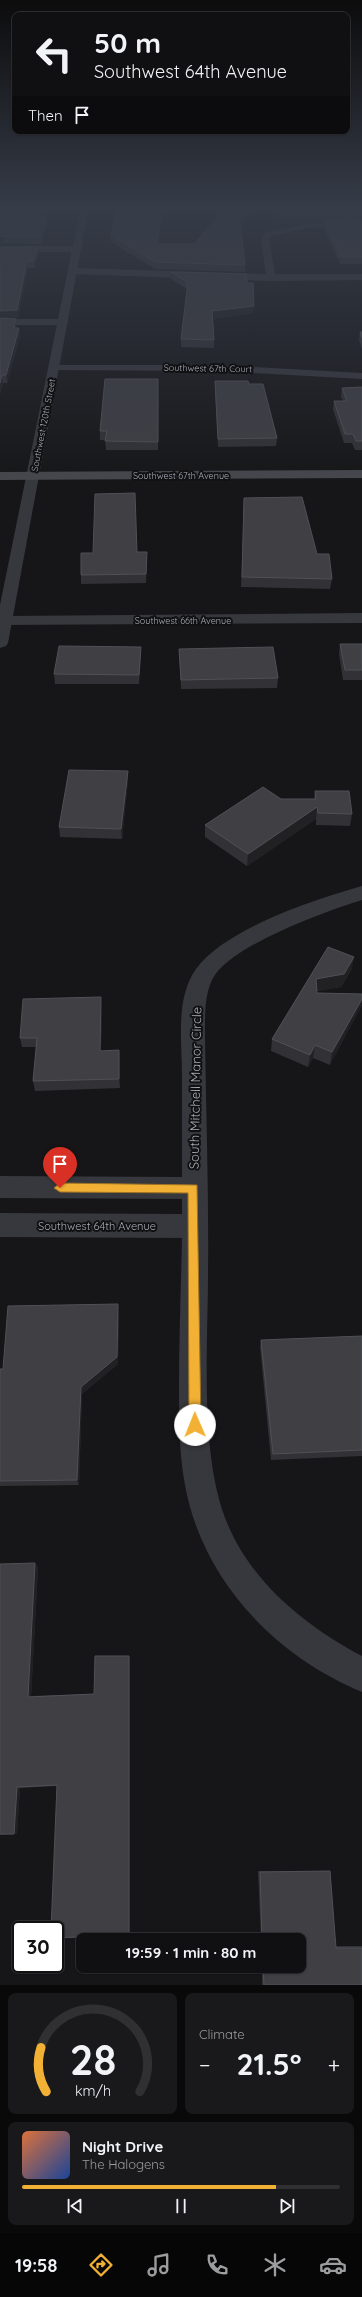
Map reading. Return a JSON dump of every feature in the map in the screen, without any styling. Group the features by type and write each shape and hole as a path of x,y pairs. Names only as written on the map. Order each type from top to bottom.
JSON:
{"main road":[{"name":"Southwest 67th Avenue","path":"0,476 362,474"}],"street":[{"name":"Southwest 120th Street","path":"0,643 68,299"},
{"path":"0,322 64,322"},
{"name":"Southwest 67th Court","path":"54,368 231,368 362,376"},
{"name":"Southwest 66th Avenue","path":"4,621 362,618"},
{"name":"South Mitchell Manor Circle","path":"362,893 330,902 282,922 219,957 203,974 196,998 194,1042 196,1453 202,1500 219,1541 246,1584 286,1626 336,1661 362,1675"},
{"path":"0,1187 194,1188"},
{"name":"Southwest 64th Avenue","path":"0,1225 195,1226"}],"building":[{"path":"0,299 19,299 17,310 0,311"},
{"path":"186,299 254,299 254,306 212,311 214,340 181,339"},
{"path":"0,318 16,319 14,328 19,328 6,375 2,375 0,383"},
{"path":"105,379 158,379 158,442 105,441 107,431 100,431"},
{"path":"215,381 248,381 249,384 263,384 277,438 218,439"},
{"path":"362,387 362,441 356,441 353,434 345,434 334,401 347,401 342,388"},
{"path":"135,493 137,552 147,552 146,574 81,575 81,553 93,553 95,494"},
{"path":"302,497 317,554 329,554 332,579 242,577 244,498"},
{"path":"340,644 362,644 362,670 345,670"},
{"path":"59,646 141,647 139,675 54,674"},
{"path":"273,647 278,678 181,680 179,649"},
{"path":"69,770 128,771 121,829 59,827"},
{"path":"263,787 281,799 316,799 315,791 349,791 352,814 318,813 317,807 248,854 205,825"},
{"path":"328,947 354,957 344,974 316,979 317,993 362,994 362,999 332,1052 315,1045 310,1055 272,1039"},
{"path":"101,997 100,1051 119,1050 119,1079 33,1081 37,1038 20,1038 23,999"},
{"path":"118,1304 117,1357 81,1387 77,1480 0,1481 0,1369 3,1369 8,1306"},
{"path":"362,1336 362,1450 273,1454 261,1340"},
{"path":"35,1563 28,1697 94,1694 95,1656 129,1656 129,1933 76,1933 76,1937 64,1938 64,1921 51,1921 57,1785 17,1787 14,1834 0,1834 0,1564"},
{"path":"330,1871 336,1948 362,1948 362,1985 264,1985 263,1973 306,1973 306,1933 262,1933 260,1872"}],"route":[{"path":"60,1188 194,1188 195,1425"}]}
